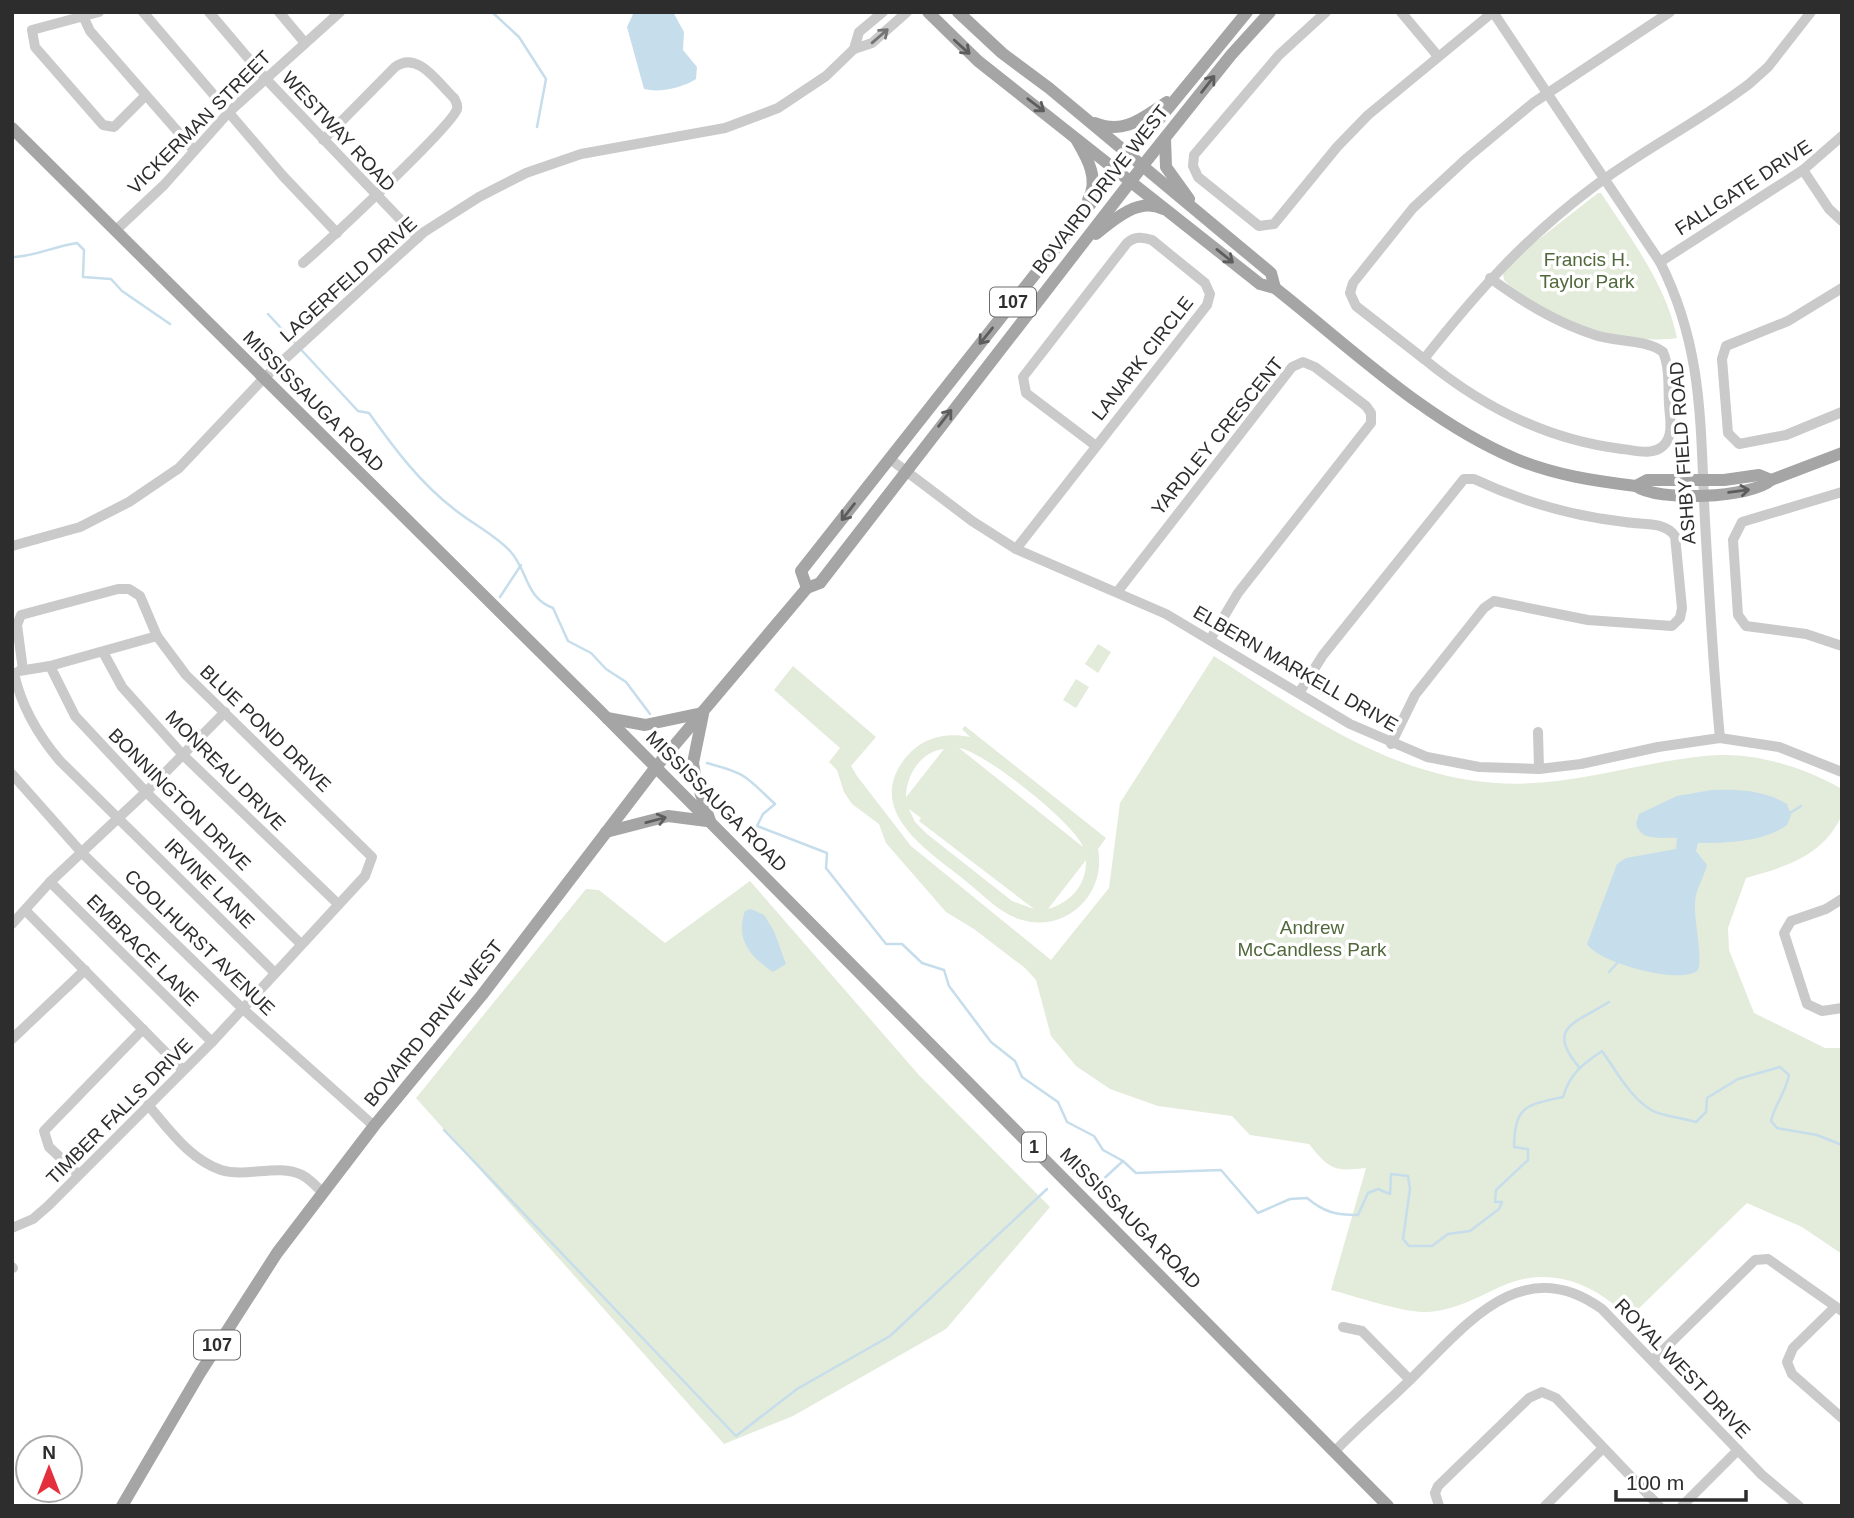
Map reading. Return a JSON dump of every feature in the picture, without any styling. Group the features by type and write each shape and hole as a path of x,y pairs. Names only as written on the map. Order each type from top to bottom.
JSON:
{"main road":[{"path":"928,12 968,53 1132,180 1260,284 1275,288 1399,386 1469,436 1545,469 1636,486 1647,494 1704,495 1763,488 1771,480 1842,453"},
{"path":"958,12 1002,53 1271,273 1275,288"},
{"name":"BOVAIRD DRIVE WEST","path":"807,588 801,571 1128,156 1247,12"},
{"name":"BOVAIRD DRIVE WEST","path":"122,1506 255,1285 374,1126 482,995 656,767 807,588 820,583 1142,167 1231,55 1270,12"},
{"path":"1084,118 1111,129 1121,128 1176,97"},
{"name":"MISSISSAUGA ROAD","path":"12,128 523,638 656,767 1388,1506"},
{"path":"1072,133 1087,159 1093,186 1091,196 1074,225"},
{"path":"1166,137 1166,167 1188,195 1192,208"},
{"path":"1080,247 1112,221 1148,204 1178,218"},
{"path":"1636,486 1647,480 1704,481 1759,475 1771,480"},
{"path":"606,832 668,816 709,823 695,780 693,763 703,713 645,725 607,718"}],"street":[{"path":"99,12 32,30 34,47 103,125 114,127 145,96"},
{"path":"143,12 337,233"},
{"name":"WESTWAY ROAD","path":"209,12 265,78 418,238"},
{"path":"279,12 305,43"},
{"name":"VICKERMAN STREET","path":"116,230 164,185 193,149 229,112 341,12"},
{"name":"LAGERFELD DRIVE","path":"854,49 859,32 883,12"},
{"name":"LAGERFELD DRIVE","path":"12,546 80,527 129,502 179,468 264,378 418,238 479,197 526,173 581,154 725,128 778,108 826,76 854,49 872,43 907,12"},
{"path":"1326,12 1279,55 1194,155 1193,166 1198,177 1259,226 1274,224 1349,132 1437,55 1493,12"},
{"path":"1401,12 1437,55"},
{"name":"ASHBY FIELD ROAD","path":"1493,12 1660,262 1681,306 1692,346 1700,407 1720,738"},
{"path":"1490,278 1530,306 1576,329 1611,340 1653,346 1663,352 1671,429 1666,443 1657,450 1639,451 1596,444 1538,428 1478,398 1424,359 1356,306 1351,296 1351,286 1429,191 1548,93 1670,12"},
{"path":"1424,359 1490,278 1516,252 1605,179 1749,84 1768,66 1811,12"},
{"path":"83,16 90,31 193,149"},
{"path":"303,264 454,115 457,109 454,98 416,62 406,61 395,67 323,140"},
{"name":"FALLGATE DRIVE","path":"1660,262 1803,170 1842,136"},
{"path":"1803,170 1829,209 1842,221"},
{"name":"LANARK CIRCLE","path":"1016,549 1210,300 1205,282 1152,240 1145,238 1132,239 1127,243 1023,377 1026,393 1096,446"},
{"path":"1842,288 1788,321 1731,341 1722,356 1728,433 1739,444 1786,435 1842,412"},
{"name":"YARDLEY CRESCENT","path":"1118,591 1293,367 1303,362 1315,367 1366,407 1372,415 1370,426 1238,593 1211,638"},
{"name":"ELBERN MARKELL DRIVE","path":"890,459 972,522 1016,549 1118,591 1211,638 1350,724 1391,744 1462,765 1539,769 1581,764 1658,747 1720,738 1779,747 1842,772"},
{"path":"1299,693 1323,655 1464,479 1474,479 1549,509 1600,519 1663,526 1672,532 1678,549 1682,608 1680,618 1672,625 1588,621 1494,601 1484,608 1415,695 1391,744"},
{"path":"1842,492 1798,507 1748,518 1738,527 1734,540 1738,615 1741,622 1746,626 1806,634 1842,646"},
{"name":"BLUE POND DRIVE","path":"16,672 18,619 28,611 129,589 140,596 157,636 186,675 372,857 365,876 337,903 243,1009"},
{"path":"16,672 50,666 157,636"},
{"name":"MONREAU DRIVE","path":"103,652 122,687 184,755 337,903"},
{"name":"BONNINGTON DRIVE","path":"50,666 75,716 146,792 302,944"},
{"name":"IRVINE LANE","path":"16,672 19,695 45,743 275,973"},
{"path":"12,924 50,882 146,792 225,712"},
{"path":"1538,732 1539,769"},
{"name":"COOLHURST AVENUE","path":"12,774 82,853 243,1009 374,1126"},
{"name":"EMBRACE LANE","path":"50,882 212,1042"},
{"path":"1842,899 1826,909 1791,921 1784,933 1807,1004 1822,1010 1842,1008"},
{"path":"26,911 183,1070"},
{"path":"12,1040 85,970"},
{"name":"TIMBER FALLS DRIVE","path":"12,1228 33,1219 243,1009"},
{"path":"78,1174 49,1147 44,1131 144,1029"},
{"path":"148,1105 181,1144 209,1165 235,1173 290,1172 302,1175 323,1193"},
{"path":"1653,1360 1755,1260 1768,1259 1839,1309 1793,1348 1787,1362 1792,1374 1842,1418"},
{"name":"ROYAL WEST DRIVE","path":"1335,1451 1482,1309 1507,1297 1536,1289 1565,1290 1591,1301 1653,1360 1738,1450 1799,1506"},
{"path":"1343,1327 1362,1331 1410,1380"},
{"path":"1439,1506 1435,1493 1438,1486 1536,1393 1549,1394 1556,1398 1659,1506"},
{"path":"1545,1506 1603,1448"},
{"path":"1682,1506 1738,1450"}],"green space":[{"name":"Francis H. Taylor Park","path":"1601,193 1646,262 1665,299 1677,338 1633,338 1584,327 1539,307 1504,280 1503,273 1534,243"},
{"path":"1098,644 1111,652 1098,673 1085,664"},
{"name":"Andrew McCandless Park","path":"1214,656 1347,738 1418,768 1456,778 1495,783 1549,782 1679,759 1723,755 1776,762 1810,773 1842,789 1842,814 1833,831 1813,851 1801,858 1746,878 1728,928 1729,950 1754,1013 1825,1048 1842,1048 1842,1254 1802,1227 1747,1203 1629,1318 1601,1295 1586,1287 1554,1278 1520,1280 1456,1306 1426,1312 1393,1307 1331,1290 1366,1168 1339,1169 1327,1164 1309,1144 1250,1135 1232,1116 1158,1106 1110,1089 1076,1066 1051,1036 1036,980 1025,968 974,929 946,912 886,843 879,824 852,804 844,792 837,770 829,762 840,748 774,690 793,666 876,737 851,766 911,846 1051,960 1109,888 1120,803"},
{"path":"1076,679 1089,687 1076,708 1063,700"},
{"path":"965,726 1106,838 1098,849 1099,866 1089,895 1067,916 1036,922 1005,913 920,843 896,812 892,795 895,776 907,756 928,740 953,735 970,737 962,729","holes":["959,748 971,752 1007,774 1064,822 1083,847","944,749 906,797 912,772 922,759","909,809 921,818 919,821 1034,909 1012,901 915,822","1086,860 1084,877 1076,891 1064,902 1048,909"]},
{"path":"750,881 918,1074 1050,1207 946,1329 793,1416 724,1444 416,1098 586,889 599,890 665,943"}],"water":[{"path":"634,12 673,12 684,32 683,50 697,67 696,79 671,89 644,89 627,27"},
{"path":"1712,790 1760,793 1787,804 1791,815 1787,825 1767,835 1732,842 1698,843 1696,851 1707,865 1695,898 1700,957 1698,970 1689,974 1658,974 1622,964 1594,951 1587,944 1617,864 1626,858 1676,849 1677,838 1642,834 1636,824 1639,814 1677,796"},
{"path":"751,909 764,915 774,931 786,964 773,972 751,953 743,939 742,921 745,911"}],"waterway":[{"path":"492,12 519,37 546,79 537,127"},
{"path":"12,257 77,243 84,250 83,277 111,279 122,291 170,324"},
{"path":"268,314 358,411 369,413 398,452 430,488 510,551 537,598 553,608 568,641 591,653 606,669 626,682 650,714"},
{"path":"500,597 521,565"},
{"path":"707,763 745,777 775,804 763,814 757,826 827,853 826,868 886,944 902,944 922,963 944,970 949,986 991,1042 1015,1061 1022,1077 1058,1102 1067,1122 1094,1136 1103,1150 1123,1161 1136,1173 1221,1170 1258,1213 1290,1199 1307,1198 1330,1212 1358,1215 1368,1193 1378,1189 1390,1194 1391,1174 1408,1176 1410,1189 1403,1239 1409,1246 1432,1246 1448,1234 1470,1231 1499,1209 1502,1202 1495,1202 1496,1190 1528,1160 1528,1149 1514,1147 1520,1115 1539,1102 1563,1097 1578,1070 1602,1051 1625,1084 1645,1106 1657,1113 1696,1122 1706,1112 1707,1098 1738,1079 1780,1067 1789,1075 1771,1121 1777,1128 1817,1135 1842,1145"},
{"path":"1790,813 1801,806"},
{"path":"1609,972 1620,960"},
{"path":"1579,1067 1569,1054 1565,1034 1576,1021 1609,1002"},
{"path":"444,1130 736,1436 797,1389 890,1336 1047,1189"},
{"path":"1098,1184 1123,1161"}]}
